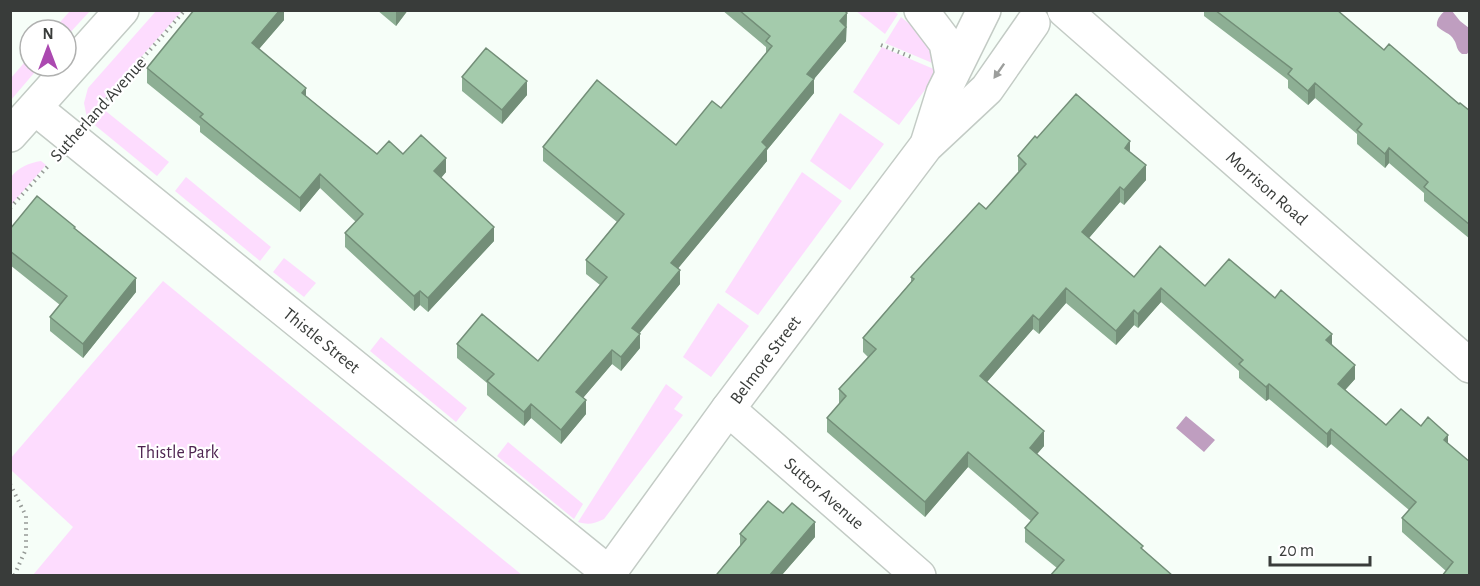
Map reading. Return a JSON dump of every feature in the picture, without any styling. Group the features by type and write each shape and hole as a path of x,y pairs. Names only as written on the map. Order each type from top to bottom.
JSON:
{"street":[{"path":"10,135 123,10"},
{"path":"921,10 946,43 952,74"},
{"path":"943,10 955,15 1014,17"},
{"name":"Belmore Street","path":"926,146 943,93 952,74 1014,17"},
{"name":"Belmore Street","path":"608,574 926,146 987,89 1014,17"},
{"name":"Morrison Road","path":"1014,17 1470,366"},
{"name":"Thistle Street","path":"35,108 608,574"},
{"name":"Suttor Avenue","path":"728,410 919,576"}],"path":[{"name":"Sutherland Avenue","path":"10,208 185,10"},
{"path":"10,484 27,516 26,549 14,576"}],"green space":[{"path":"157,10 182,11 87,118 84,103 88,88"},
{"path":"70,11 90,11 78,24 78,18 64,18"},
{"path":"856,11 893,11 898,14 885,34"},
{"path":"901,17 929,40 937,65 885,43"},
{"path":"882,47 936,70 930,83 899,125 853,92"},
{"path":"18,70 18,78 30,78 11,100 11,78"},
{"path":"102,108 169,162 157,176 91,122"},
{"path":"840,113 884,144 850,190 810,161"},
{"path":"41,161 46,165 11,205 11,177 25,166"},
{"path":"802,172 842,201 758,315 725,292"},
{"path":"186,177 271,247 260,261 175,191"},
{"path":"284,258 316,283 304,297 273,272"},
{"name":"Thistle Park","path":"163,281 522,575 33,575 73,527 11,470 11,458"},
{"path":"718,303 749,326 711,377 683,357"},
{"path":"381,337 467,408 456,422 370,351"},
{"path":"666,384 683,397 674,409 683,415 604,519 591,524 578,522"},
{"path":"508,442 583,504 574,519 497,456"}],"shaded area":[{"path":"1447,10 1452,11 1469,28 1467,54 1462,54 1453,38 1437,26 1439,17"},
{"path":"1186,416 1215,440 1204,452 1176,428"}],"building":[{"path":"194,10 280,10 252,43 306,88 302,93 377,154 389,141 403,154 421,135 446,158 434,171 494,227 428,298 420,291 414,296 345,233 363,214 320,174 300,198 200,117 203,114 147,68"},
{"path":"739,10 844,10 847,13 840,21 846,27 807,74 814,79 762,142 767,147 671,263 680,270 632,328 640,334 621,357 612,350 576,392 586,400 561,430 531,404 524,412 487,381 494,374 457,344 482,314 538,361 607,277 586,260 624,214 543,147 597,80 676,145 712,101 721,108 772,46 766,41 770,36"},
{"path":"1215,10 1337,10 1384,50 1389,44 1470,111 1470,225 1424,187 1428,182 1389,148 1385,154 1357,130 1362,124 1315,83 1308,91 1288,74 1292,69"},
{"path":"486,48 527,81 502,110 462,77"},
{"path":"1076,94 1130,141 1125,148 1146,165 1124,190 1120,187 1082,232 1134,277 1160,246 1205,286 1229,259 1275,298 1281,290 1332,334 1326,340 1355,365 1338,384 1386,425 1401,409 1421,426 1428,417 1448,435 1444,440 1470,462 1470,576 1442,576 1453,562 1402,518 1416,502 1331,429 1327,434 1269,384 1266,387 1239,364 1243,360 1161,288 1138,314 1134,310 1116,331 1066,288 1039,320 1033,315 980,376 1044,431 1030,448 1143,546 1141,548 1173,576 1050,576 1064,560 1025,528 1038,513 968,452 925,502 827,418 846,396 839,389 876,349 863,338 914,279 911,277 979,203 986,209 1026,164 1018,156"},
{"path":"37,196 136,278 83,344 50,317 67,296 10,251 10,229"},
{"path":"768,501 783,513 792,503 815,522 769,576 718,576 717,574 746,539 740,534"}]}
